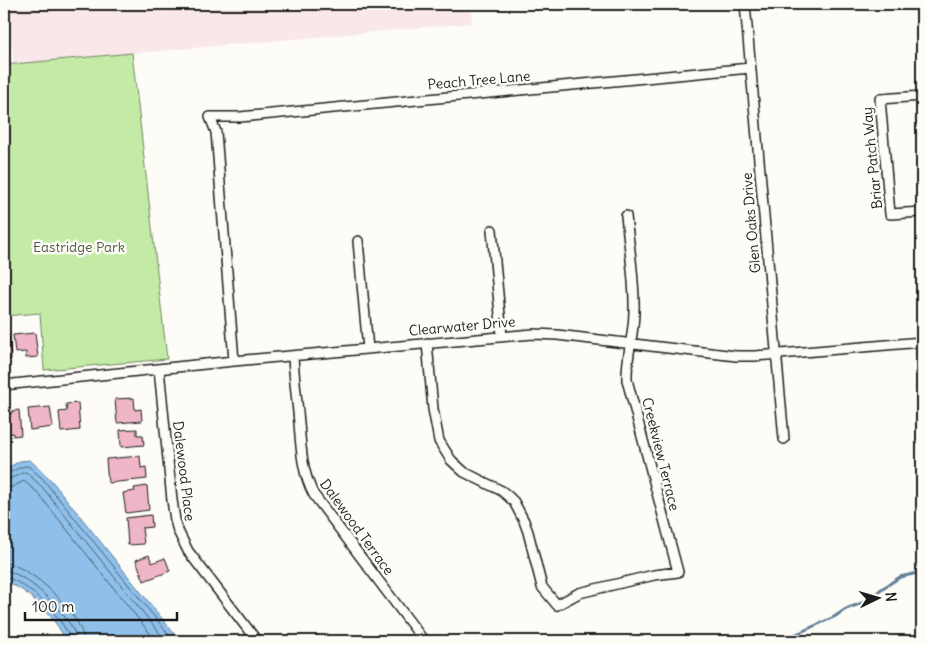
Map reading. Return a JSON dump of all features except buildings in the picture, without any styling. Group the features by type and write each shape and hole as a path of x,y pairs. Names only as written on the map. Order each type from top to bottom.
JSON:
{"street":[{"name":"Glen Oaks Drive","path":"745,4 784,439"},
{"name":"Peach Tree Lane","path":"234,361 216,132 210,117 250,116 750,68"},
{"name":"Briar Patch Way","path":"922,96 880,99 890,214 922,212"},
{"name":"Creekview Terrace","path":"427,343 433,409 439,441 451,460 464,472 502,491 514,502 522,515 528,532 542,587 557,605 579,593 654,574 678,572 627,380 627,364 634,324 634,299 626,216"},
{"path":"492,230 502,336"},
{"path":"358,241 368,349"},
{"name":"Clearwater Drive","path":"4,384 502,336 544,334 736,356 922,342"},
{"name":"Dalewood Terrace","path":"293,356 302,455 308,484 314,495 424,641"},
{"name":"Dalewood Place","path":"159,369 172,500 178,531 188,552 257,641"}],"shaded area":[{"path":"8,4 471,4 472,23 14,64"}],"green space":[{"name":"Eastridge Park","path":"132,53 167,359 44,370 40,313 4,316 4,65"}],"water":[{"path":"30,460 51,480 180,641 66,641 58,626 35,601 22,590 4,580 4,470 20,461"}],"waterway":[{"path":"781,641 834,617 846,609 870,600 880,590 900,577 922,572"}]}
